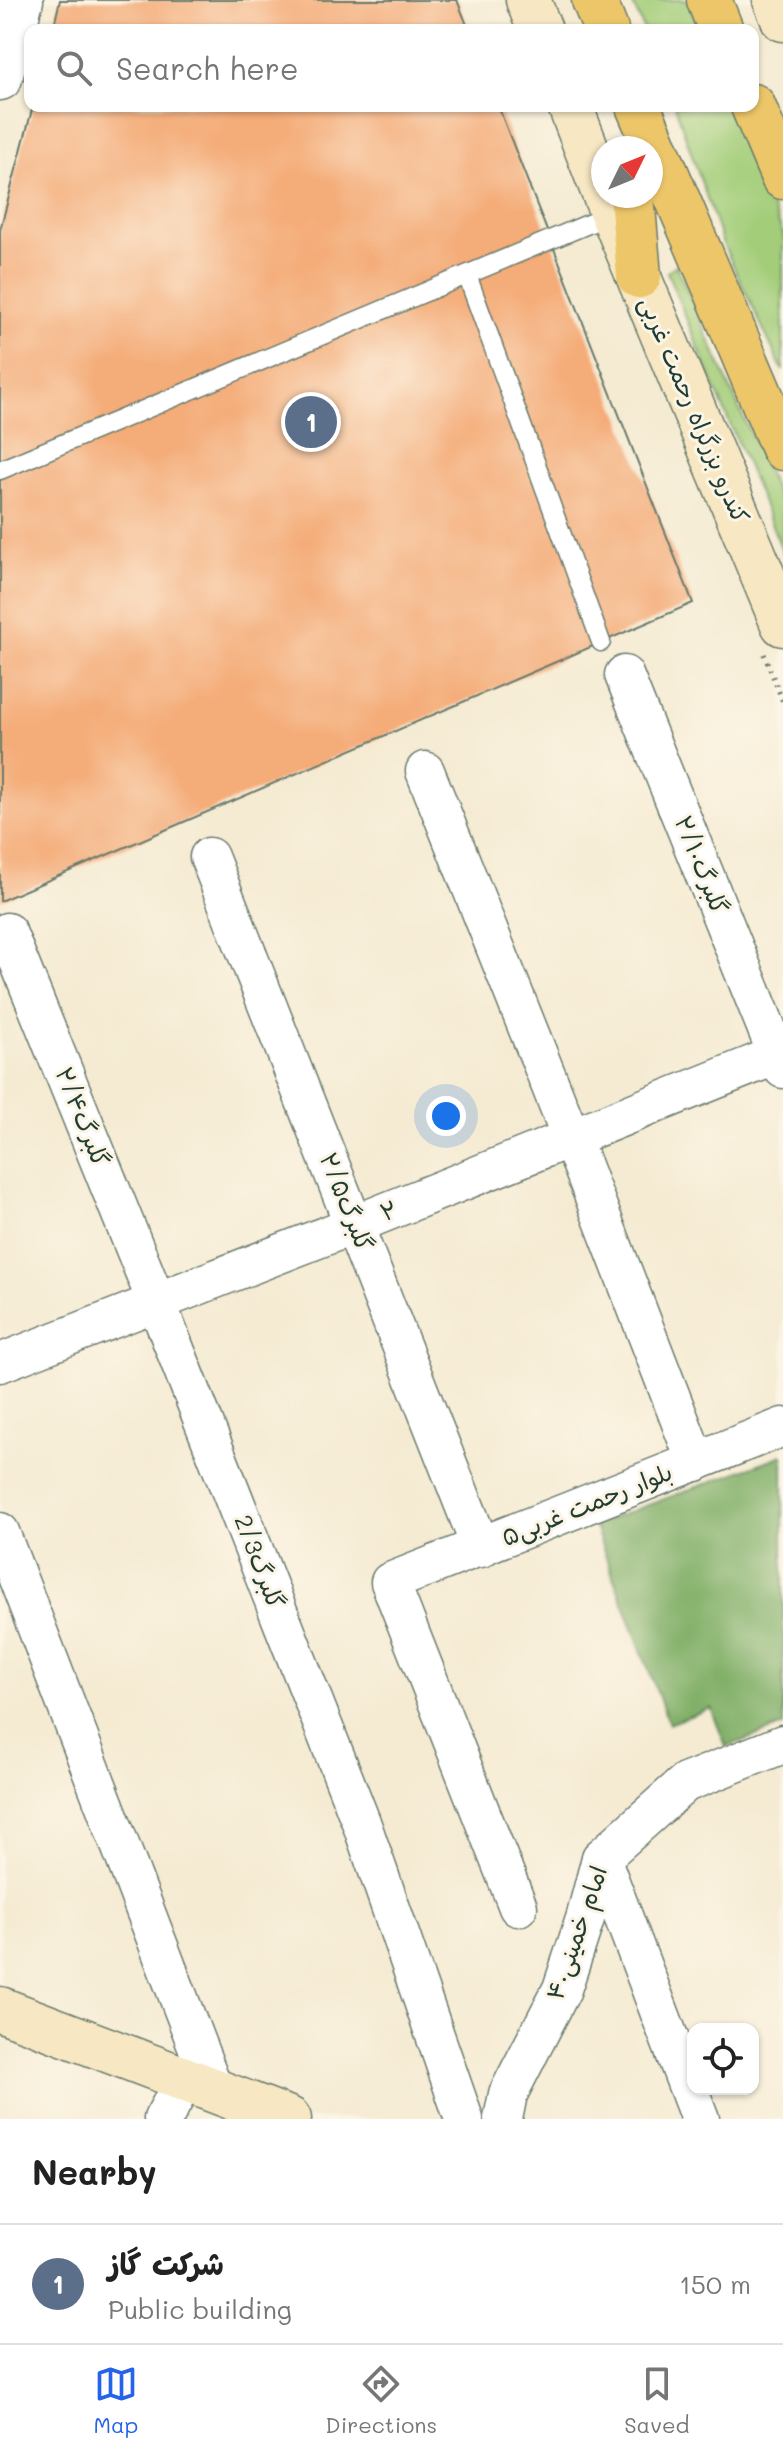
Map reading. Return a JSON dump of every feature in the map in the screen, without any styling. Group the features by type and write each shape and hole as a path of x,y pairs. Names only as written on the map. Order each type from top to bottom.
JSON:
{"highway":[{"path":"594,0 604,24"},
{"path":"709,0 719,24"},
{"path":"625,112 627,136"},
{"path":"641,112 783,448"},
{"path":"756,112 783,177"},
{"path":"616,208 639,276"}],"main road":[{"path":"528,0 538,24"},
{"path":"775,0 783,19"},
{"path":"573,112 591,151"},
{"name":"کندرو بزرگراه رحمت غربی","path":"639,276 772,636"},
{"path":"0,2009 289,2119"}],"street":[{"path":"0,78 21,0"},
{"name":"گلبرگ۲/۱۰","path":"624,675 780,1062"},
{"path":"425,771 696,1462"},
{"name":"گلبرگ۲/۵","path":"209,857 481,1548"},
{"name":"گلبرگ۲/۴","path":"7,932 156,1301"},
{"name":"۲","path":"0,1363 571,1137 780,1062"},
{"name":"2/3گلبرگ","path":"156,1301 361,1822 464,2119"},
{"name":"بلوار رحمت غربی۵","path":"518,1907 390,1582 783,1427"},
{"path":"0,1532 79,1737 200,2084 163,2119"},
{"name":"امام خمینی۴۰","path":"503,2119 508,2094 562,1989 601,1858 685,1783 783,1744"},
{"path":"601,1858 700,2119"}],"lane":[{"path":"0,470 467,275 596,208"},
{"path":"467,275 601,642"}],"path":[{"path":"772,636 783,702"}],"green space":[{"path":"631,0 687,0 697,24 641,24"},
{"path":"677,112 733,112 783,234 783,371 723,244"},
{"path":"676,265 783,508 783,552 667,272"},
{"path":"783,1455 783,1726 726,1747 711,1708 669,1724 594,1525"}],"building":[{"path":"60,0 457,0 467,24 54,24"},
{"path":"31,112 500,112 693,603 0,901 0,230"}],"place":[{"name":"شرکت گاز","path":"311,422"}]}
